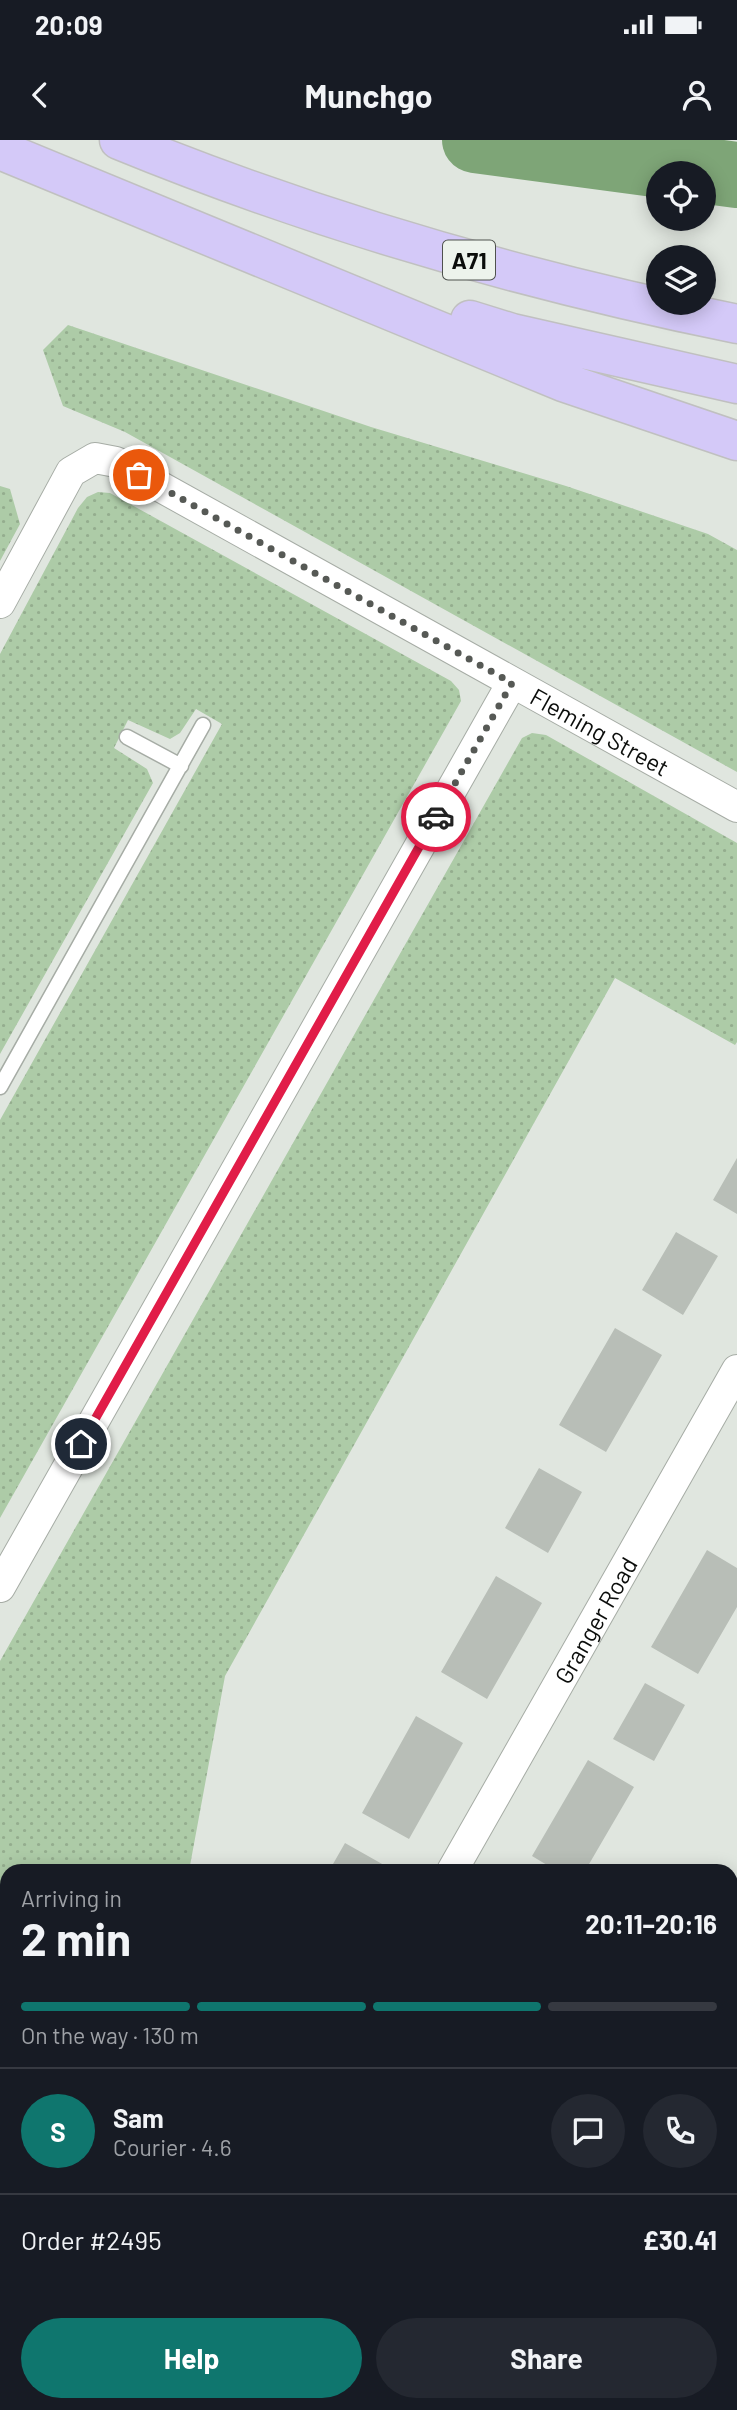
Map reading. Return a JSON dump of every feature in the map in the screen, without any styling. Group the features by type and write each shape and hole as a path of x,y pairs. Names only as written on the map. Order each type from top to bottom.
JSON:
{"main road":[{"name":"A71","path":"119,140 207,176 401,241 608,298 737,324"},
{"name":"A71","path":"0,150 209,236 512,333 737,384"},
{"path":"209,236 564,382 737,441"},
{"path":"608,298 737,311"}],"street":[{"name":"Fleming Street","path":"0,604 71,472 96,458 116,462 737,807"},
{"path":"0,1587 512,683"},
{"name":"Granger Road","path":"456,1864 737,1370"}],"lane":[{"path":"0,1087 204,725"},
{"path":"127,737 181,766"}],"green space":[{"path":"68,325 371,427 566,486 708,534 737,550 737,772 125,432 63,406 43,350"},
{"path":"0,486 10,489 20,524 0,561"},
{"path":"98,492 110,493 451,681 459,690 461,701 0,1518 0,1120 222,724 196,709 180,733 170,739 128,720 114,748 147,769 153,783 0,1054 0,654 78,508 87,497"},
{"path":"532,733 546,735 737,843 737,1042 735,1045 615,978 225,1676 190,1864 0,1864 0,1661 522,738"}],"building":[{"path":"737,1158 737,1214 713,1200"},
{"path":"676,1232 718,1256 683,1315 642,1290"},
{"path":"615,1328 662,1355 606,1452 559,1425"},
{"path":"539,1468 582,1492 548,1553 505,1528"},
{"path":"707,1550 737,1568 737,1607 698,1674 651,1647"},
{"path":"496,1576 542,1603 487,1699 441,1672"},
{"path":"645,1683 685,1705 654,1761 613,1739"},
{"path":"416,1716 463,1743 409,1839 362,1813"},
{"path":"588,1760 634,1787 589,1864 545,1864 532,1856"},
{"path":"345,1843 382,1864 333,1864"}],"waterway":[{"path":"475,140 737,175"}],"way so far":[{"path":"139,475 512,683 436,817"}],"route":[{"path":"81,1444 436,817"}]}
